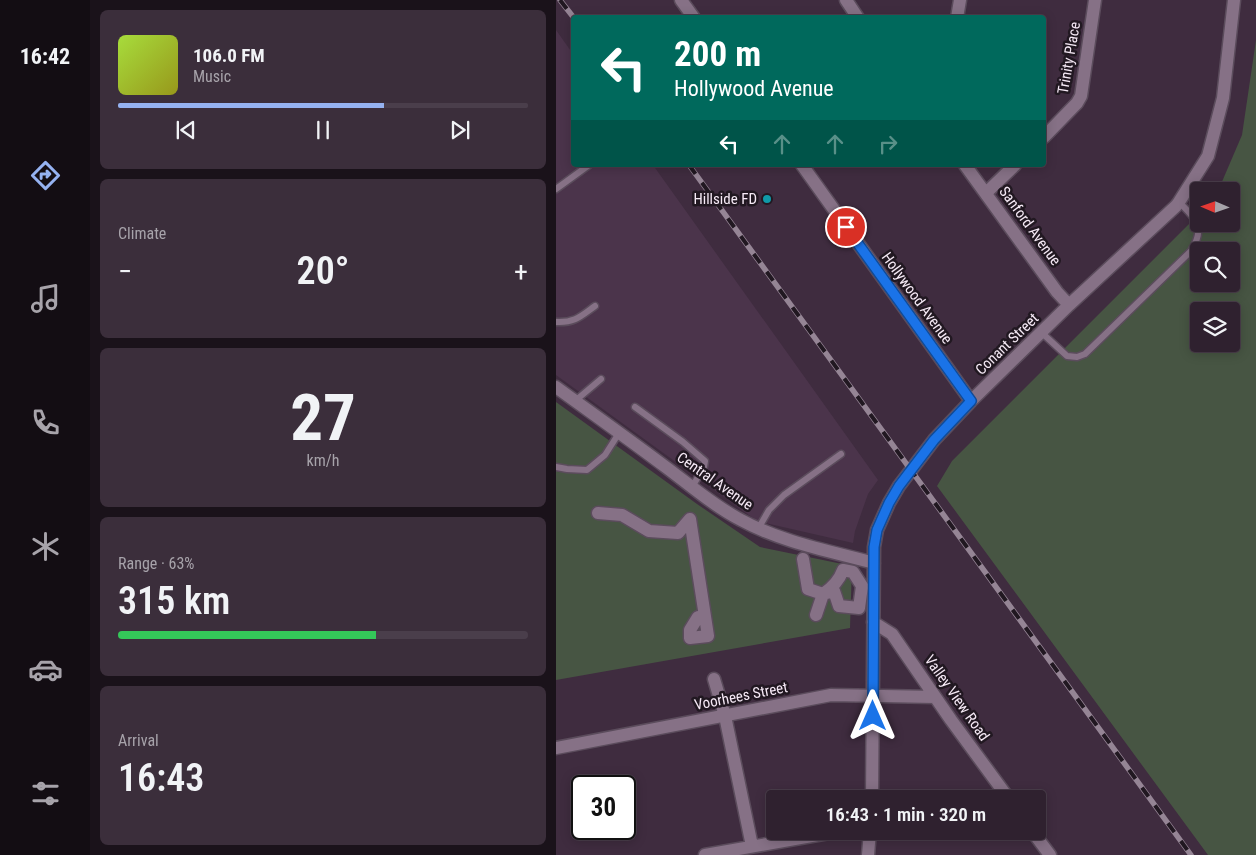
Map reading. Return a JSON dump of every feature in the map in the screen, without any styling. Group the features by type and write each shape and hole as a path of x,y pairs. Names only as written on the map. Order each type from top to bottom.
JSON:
{"street":[{"path":"682,0 692,15"},
{"path":"846,0 856,15"},
{"path":"958,15 960,0"},
{"name":"Trinity Place","path":"1046,135 1077,103 1081,96 1095,0"},
{"name":"Conant Street","path":"872,790 874,547 877,530 889,503 899,486 934,440 971,401 1069,305 1179,202 1208,156 1223,98 1234,0"},
{"name":"Hollywood Avenue","path":"803,167 971,401"},
{"name":"Sanford Avenue","path":"966,167 1057,292 1069,305"},
{"path":"986,193 1013,167"},
{"name":"Central Avenue","path":"556,387 720,508 741,521 794,542 874,563"},
{"path":"598,513 622,515 649,531 678,533 690,519 708,636 690,638 690,630 698,617"},
{"path":"803,559 808,589 823,594 816,615"},
{"name":"Valley View Road","path":"873,622 892,634 1002,790"},
{"path":"714,679 725,716 752,846"},
{"name":"Voorhees Street","path":"556,748 830,695 935,696"},
{"path":"705,855 787,840"},
{"path":"868,855 869,840"},
{"path":"1039,840 1050,855"}],"lane":[{"path":"556,189 586,167"},
{"path":"1042,333 1067,356 1077,357 1085,354 1191,251 1197,242 1199,231 1196,222 1179,202"},
{"path":"556,322 566,323 575,320 595,306"},
{"path":"575,401 601,379"},
{"path":"635,407 683,442 705,461 704,467 692,487"},
{"path":"556,468 587,470 604,455 619,433"},
{"path":"758,529 769,510 778,500 841,454"}],"shaded area":[{"path":"556,30 571,51 571,167 654,167 878,480 868,494 855,531 853,543 757,521 556,375"}],"green space":[{"path":"1256,40 1256,855 1208,855 937,486 952,461 1190,223 1190,232 1240,232 1240,182 1222,182 1242,135"},
{"path":"556,402 760,547 852,566 850,628 556,680"}],"railway":[{"path":"560,0 572,15"},
{"path":"690,167 1191,855"}],"place":[{"name":"Hillside FD","path":"767,199"}],"route":[{"path":"846,227 971,401 934,440 899,486 877,530 874,547 873,716"}]}
